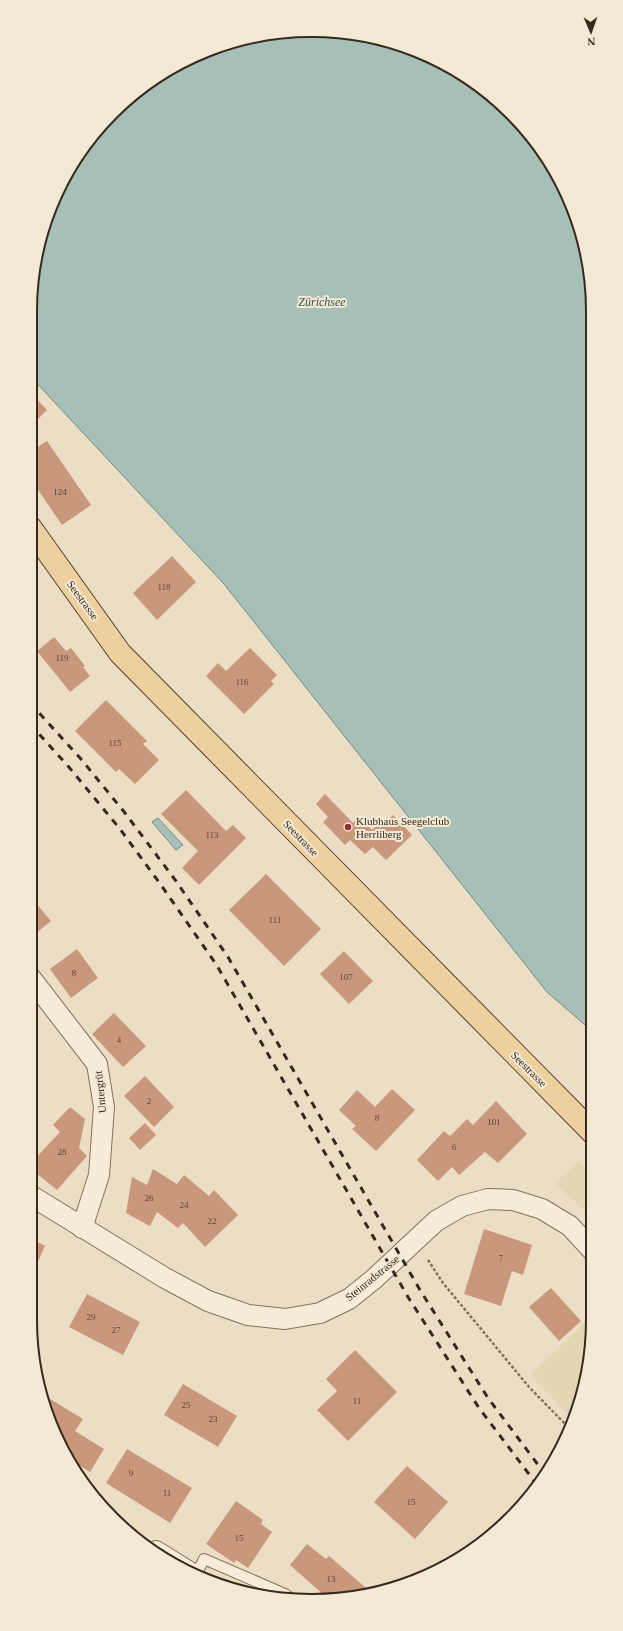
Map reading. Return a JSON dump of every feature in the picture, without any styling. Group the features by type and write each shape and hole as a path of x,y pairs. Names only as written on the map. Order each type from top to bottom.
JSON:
{"main road":[{"name":"Seestrasse","path":"37,536 120,652 479,1019 586,1126"}],"street":[{"name":"Untergrüt","path":"37,986 97,1064 104,1107 99,1174 82,1228"},
{"name":"Steinradstrasse","path":"37,1199 165,1278 208,1301 248,1315 285,1319 320,1313 350,1299 374,1279 436,1221 462,1206 488,1199 513,1200 542,1209 570,1226 586,1243"}],"lane":[{"path":"199,1570 204,1559 281,1592"}],"path":[{"path":"415,1241 442,1283 529,1387 566,1424"}],"shaded area":[{"path":"579,1161 586,1168 586,1213 576,1202 554,1184"},
{"path":"586,1322 584,1355 581,1373 577,1391 568,1415 530,1375"}],"water":[{"name":"Zürichsee","path":"312,37 347,39 383,46 417,58 449,74 479,94 506,117 540,159 558,190 577,240 581,258 584,276 586,312 586,1026 547,992 224,584 37,384 37,312 39,276 46,240 65,190 83,159 94,144 117,117 144,94 174,74 206,58 240,46 276,39"},
{"path":"158,818 183,845 176,850 152,822"}],"building":[{"path":"37,399 47,410 37,420"},
{"path":"47,441 91,505 62,525 37,488 37,447"},
{"path":"172,556 196,582 157,620 133,593"},
{"path":"54,637 66,651 71,648 85,666 83,667 90,676 70,692 37,651"},
{"path":"250,648 277,675 271,681 274,684 244,714 206,676 218,663 226,671"},
{"path":"106,700 147,741 143,744 159,760 135,784 119,769 116,772 75,731"},
{"path":"186,790 226,831 233,825 246,838 199,885 182,868 198,851 161,814"},
{"name":"Klubhaus Seegelclub Herrliberg","path":"325,794 353,823 359,817 372,830 377,825 380,828 393,815 412,835 386,860 373,847 365,854 350,840 345,845 323,822 328,817 316,804"},
{"path":"266,874 321,929 284,966 229,910"},
{"path":"37,904 51,921 37,932"},
{"path":"77,949 98,978 71,998 50,969"},
{"path":"344,951 373,981 349,1004 320,974"},
{"path":"114,1013 146,1046 123,1067 92,1034"},
{"path":"145,1076 174,1107 154,1127 124,1096"},
{"path":"392,1089 415,1110 376,1151 352,1129 356,1126 339,1110 357,1090 375,1107"},
{"path":"496,1101 527,1134 498,1163 485,1152 459,1175 452,1167 438,1181 417,1160 444,1131 450,1136 467,1119 473,1125"},
{"path":"70,1107 85,1119 79,1148 87,1156 57,1190 37,1174 37,1157 60,1132 53,1125"},
{"path":"145,1123 156,1135 140,1150 129,1138"},
{"path":"153,1169 177,1184 184,1175 209,1196 214,1190 238,1215 205,1247 183,1223 178,1228 157,1212 150,1226 126,1213 132,1177 147,1185"},
{"path":"484,1229 532,1245 523,1275 512,1271 501,1306 464,1294"},
{"path":"37,1242 45,1246 37,1264"},
{"path":"551,1288 581,1321 559,1341 529,1307"},
{"path":"87,1294 140,1322 123,1355 69,1327"},
{"path":"355,1350 397,1392 348,1441 317,1410 337,1391 326,1379"},
{"path":"183,1384 237,1416 218,1447 164,1415"},
{"path":"48,1398 83,1419 75,1431 104,1449 90,1472 79,1465 65,1441"},
{"path":"127,1449 192,1488 170,1523 106,1483"},
{"path":"407,1466 448,1502 415,1539 374,1502"},
{"path":"236,1501 263,1520 261,1524 272,1532 248,1568 236,1560 234,1563 206,1544"},
{"path":"307,1544 326,1559 329,1556 367,1589 347,1592 322,1593 290,1565"}],"railway":[{"path":"37,711 81,759 125,813 176,881 228,957 420,1290 488,1398 542,1469"},
{"path":"37,732 68,766 120,829 216,964 408,1297 479,1408 534,1480"}],"place":[{"name":"Klubhaus Seegelclub Herrliberg","path":"348,827"}]}
